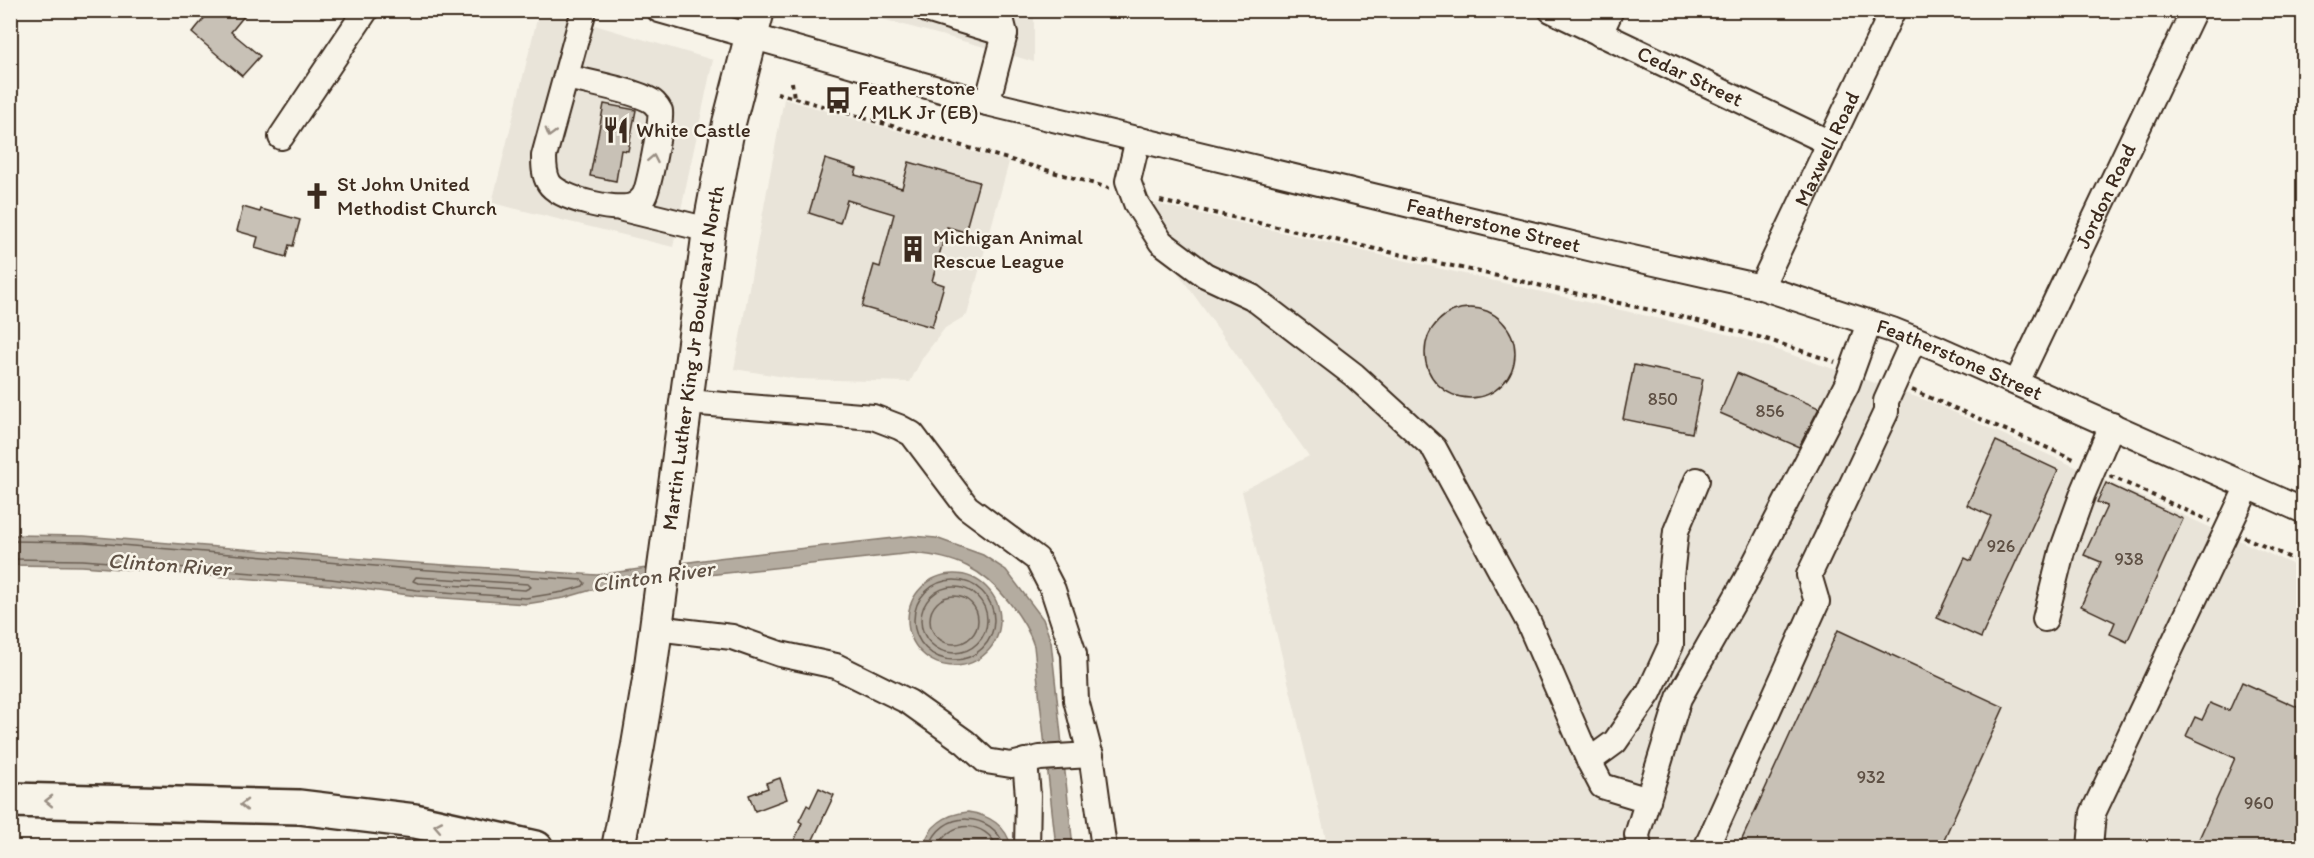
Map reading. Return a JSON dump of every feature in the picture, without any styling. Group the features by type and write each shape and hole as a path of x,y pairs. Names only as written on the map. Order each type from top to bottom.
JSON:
{"highway":[{"path":"10,800 299,807 415,821 536,848"}],"main road":[{"name":"Martin Luther King Jr Boulevard North","path":"618,848 638,745 656,624 709,230 729,123 754,24"}],"street":[{"path":"281,137 366,10"},
{"path":"584,10 544,156 544,172 549,184 561,193 583,201 709,230"},
{"name":"Featherstone Street","path":"660,10 754,24 987,102 1586,248 1761,287 1914,339 2017,382 2304,511"},
{"path":"927,10 970,18 1005,34"},
{"path":"987,102 1005,34 999,10"},
{"name":"Cedar Street","path":"1551,10 1830,143"},
{"path":"1600,34 1611,10"},
{"name":"Maxwell Road","path":"1761,287 1893,10"},
{"name":"Jordon Road","path":"2017,382 2194,10"},
{"path":"567,77 640,96 653,102 659,110 660,120 644,196 636,205 623,209"},
{"path":"1138,139 1128,181 1136,203 1161,242 1205,275 1252,297 1354,375 1434,448 1528,621 1588,761 1602,786 1648,800"},
{"path":"1640,848 1637,836 1679,698 1746,580 1847,384 1869,323"},
{"path":"1706,848 1817,602 1809,575 1886,412 1886,401 1914,339"},
{"path":"687,402 873,417 899,427 912,434 967,507 1037,559 1053,590 1074,654 1076,700 1084,755 1104,848"},
{"path":"2045,619 2062,551 2083,493 2112,425"},
{"path":"1588,761 1615,742 1649,693 1671,645 1671,577 1676,531 1697,480"},
{"path":"2090,848 2093,813 2248,486"},
{"path":"656,624 732,637 780,654 836,666 909,702 986,761 1011,765 1032,760 1084,755"},
{"path":"1027,848 1028,796 1032,760"}],"path":[{"path":"792,82 794,98"},
{"path":"777,93 1133,194 1691,319 1766,339 1840,364"},
{"path":"1904,387 2084,464"},
{"path":"2102,473 2219,526"},
{"path":"2236,533 2304,564"}],"shaded area":[{"path":"539,11 547,11 713,60 673,247 492,203"},
{"path":"853,11 1034,11 1034,62 988,48"},
{"path":"784,99 1009,162 967,315 945,328 923,357 910,382 797,379 734,369"},
{"path":"1123,196 1739,337 1931,402 2303,569 2303,847 1328,847 1242,491 1309,456"}],"water":[{"name":"Clinton River","path":"11,535 84,536 400,562 597,575 718,558 912,536 936,538 983,555 1006,570 1043,619 1051,642 1073,847 1056,847 1034,646 1030,634 1017,612 999,590 978,573 955,561 913,553 605,586 564,598 526,604 417,596 331,585 82,566 11,565"},
{"path":"954,574 972,577 987,587 997,602 1000,620 997,638 987,653 972,663 954,666 936,663 921,653 911,638 908,620 911,602 921,587 936,577"},
{"path":"968,812 990,819 1001,827 1011,847 923,847 929,833 940,822 953,815"}],"building":[{"path":"211,10 249,10 231,32 260,56 242,76 192,33"},
{"name":"White Castle","path":"604,104 636,110 628,151 621,150 616,181 590,176"},
{"name":"Michigan Animal Rescue League","path":"825,159 857,169 855,175 902,188 909,162 979,182 965,232 947,227 932,281 944,285 932,327 862,307 874,265 880,267 894,214 847,200 840,223 809,213"},
{"path":"243,207 260,212 261,209 300,220 293,246 289,245 286,257 255,248 258,237 237,231"},
{"path":"1470,308 1487,312 1502,321 1511,336 1515,353 1511,370 1502,385 1487,394 1470,398 1453,394 1438,385 1429,370 1425,353 1429,336 1438,321 1453,312"},
{"path":"1634,365 1703,379 1692,433 1623,419"},
{"path":"1737,373 1819,408 1799,447 1720,413"},
{"path":"1996,441 2058,470 1981,638 1937,618 1965,558 1971,561 1991,516 1967,505"},
{"path":"2106,483 2183,519 2127,642 2110,634 2115,622 2081,606 2101,562 2084,555 2107,506 2097,502"},
{"path":"1838,630 2004,707 1940,848 1738,848"},
{"path":"2242,682 2304,710 2304,848 2195,848 2235,758 2186,736 2195,717 2202,720 2210,703 2229,711"},
{"path":"780,778 787,799 755,811 749,795 768,788 766,783"},
{"path":"819,788 834,795 809,848 791,848 802,823 799,821 807,805 810,807"}],"place":[{"name":"Featherstone / MLK Jr (EB)","path":"838,100"},
{"name":"White Castle","path":"616,130"},
{"name":"St John United Methodist Church","path":"317,196"},
{"name":"Michigan Animal Rescue League","path":"913,249"}]}
